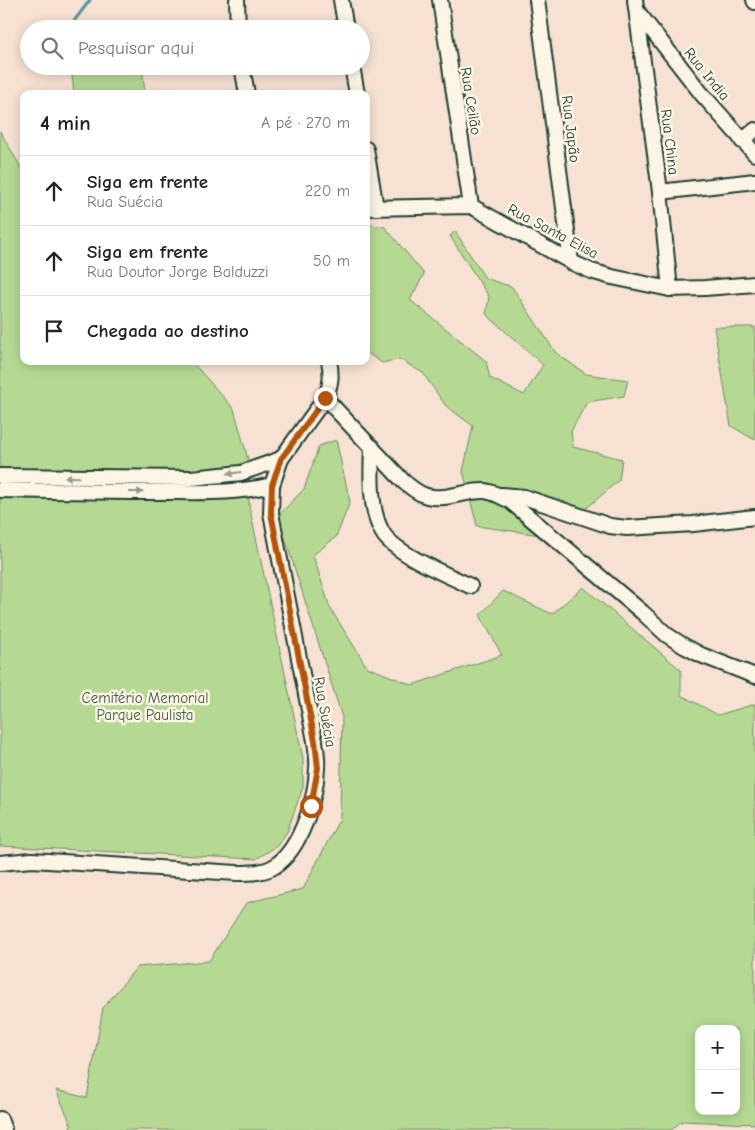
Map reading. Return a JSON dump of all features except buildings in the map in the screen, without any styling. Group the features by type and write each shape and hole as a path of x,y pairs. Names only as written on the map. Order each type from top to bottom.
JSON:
{"street":[{"path":"237,0 238,20"},
{"path":"341,0 344,20"},
{"name":"Rua Ceilão","path":"440,0 471,206"},
{"name":"Rua Japão","path":"537,0 571,262"},
{"name":"Rua India","path":"636,5 701,93 755,154"},
{"name":"Rua China","path":"636,5 660,192 670,288"},
{"path":"244,75 246,90"},
{"path":"354,75 356,90"},
{"path":"742,141 755,130"},
{"path":"660,192 755,181"},
{"path":"371,208 471,206"},
{"name":"Rua Santa Elisa","path":"471,206 571,262 605,275 670,288 705,288 755,284"},
{"name":"Rua Suécia","path":"0,863 32,860 257,873 274,866 286,855 298,839 311,806 318,768 315,741 271,513 272,485 281,459 325,398 332,374 330,365"},
{"path":"325,398 404,482 416,491 427,496 442,497 472,491 487,491 510,501 667,635 701,655 755,676"},
{"path":"372,447 372,489 376,514 384,534 394,546 470,586"},
{"path":"0,476 191,478 241,473 281,459"},
{"path":"0,490 217,492 245,491 272,485"},
{"path":"499,495 524,496 610,526 627,528 693,524 755,516"},
{"path":"0,1119 4,1130"}],"green space":[{"path":"72,75 143,75 145,90 74,90"},
{"name":"Cemitério Memorial Parque Paulista","path":"0,131 20,166 20,365 195,365 234,409 249,463 249,505 303,758 303,787 287,832 277,846 256,859 0,846"},
{"path":"370,225 385,227 424,274 410,300 486,361 490,378 524,395 543,365 486,314 489,297 450,236 455,231 485,278 512,287 556,353 586,374 628,380 624,396 587,402 571,431 573,447 622,459 619,480 581,513 532,495 520,513 547,536 477,526 463,471 473,426 445,405 423,373 399,359 382,363 370,355"},
{"path":"714,327 755,327 755,440 731,426"},
{"path":"336,440 350,502 336,537 313,555 330,608 367,667 412,685 502,655 480,615 503,591 552,614 583,587 681,670 681,695 718,715 755,704 755,1124 682,1121 671,1130 70,1130 71,1124 56,1090 87,1098 103,1008 137,967 209,961 246,903 303,889 340,818 342,717 278,516 304,489 319,446"}],"waterway":[{"path":"75,20 90,0"}],"route":[{"path":"311,806 318,768 315,741 271,513 272,485 281,459 325,398"}]}
